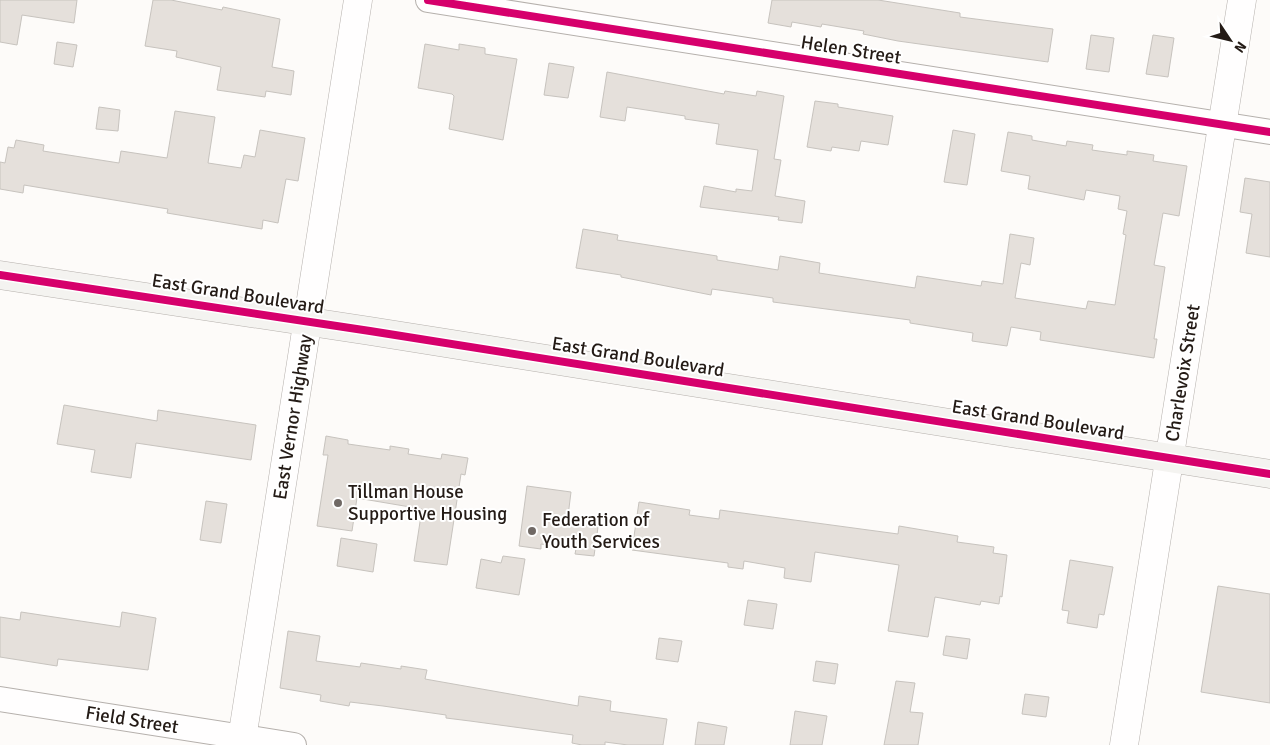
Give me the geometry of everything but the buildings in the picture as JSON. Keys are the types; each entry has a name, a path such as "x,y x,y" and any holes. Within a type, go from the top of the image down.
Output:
{"main road":[{"name":"East Grand Boulevard","path":"0,275 308,321 1270,474"}],"street":[{"name":"East Vernor Highway","path":"241,741 358,0"},
{"name":"Helen Street","path":"428,0 1270,132"},
{"name":"Charlevoix Street","path":"1124,745 1242,0"},
{"name":"Field Street","path":"0,699 241,741 294,745"}],"cycle path":[{"path":"428,0 1270,132"},
{"path":"0,275 370,331 1270,474"}],"place":[{"name":"Tillman House Supportive Housing","path":"338,503"},
{"name":"Federation of Youth Services","path":"532,531"}]}
